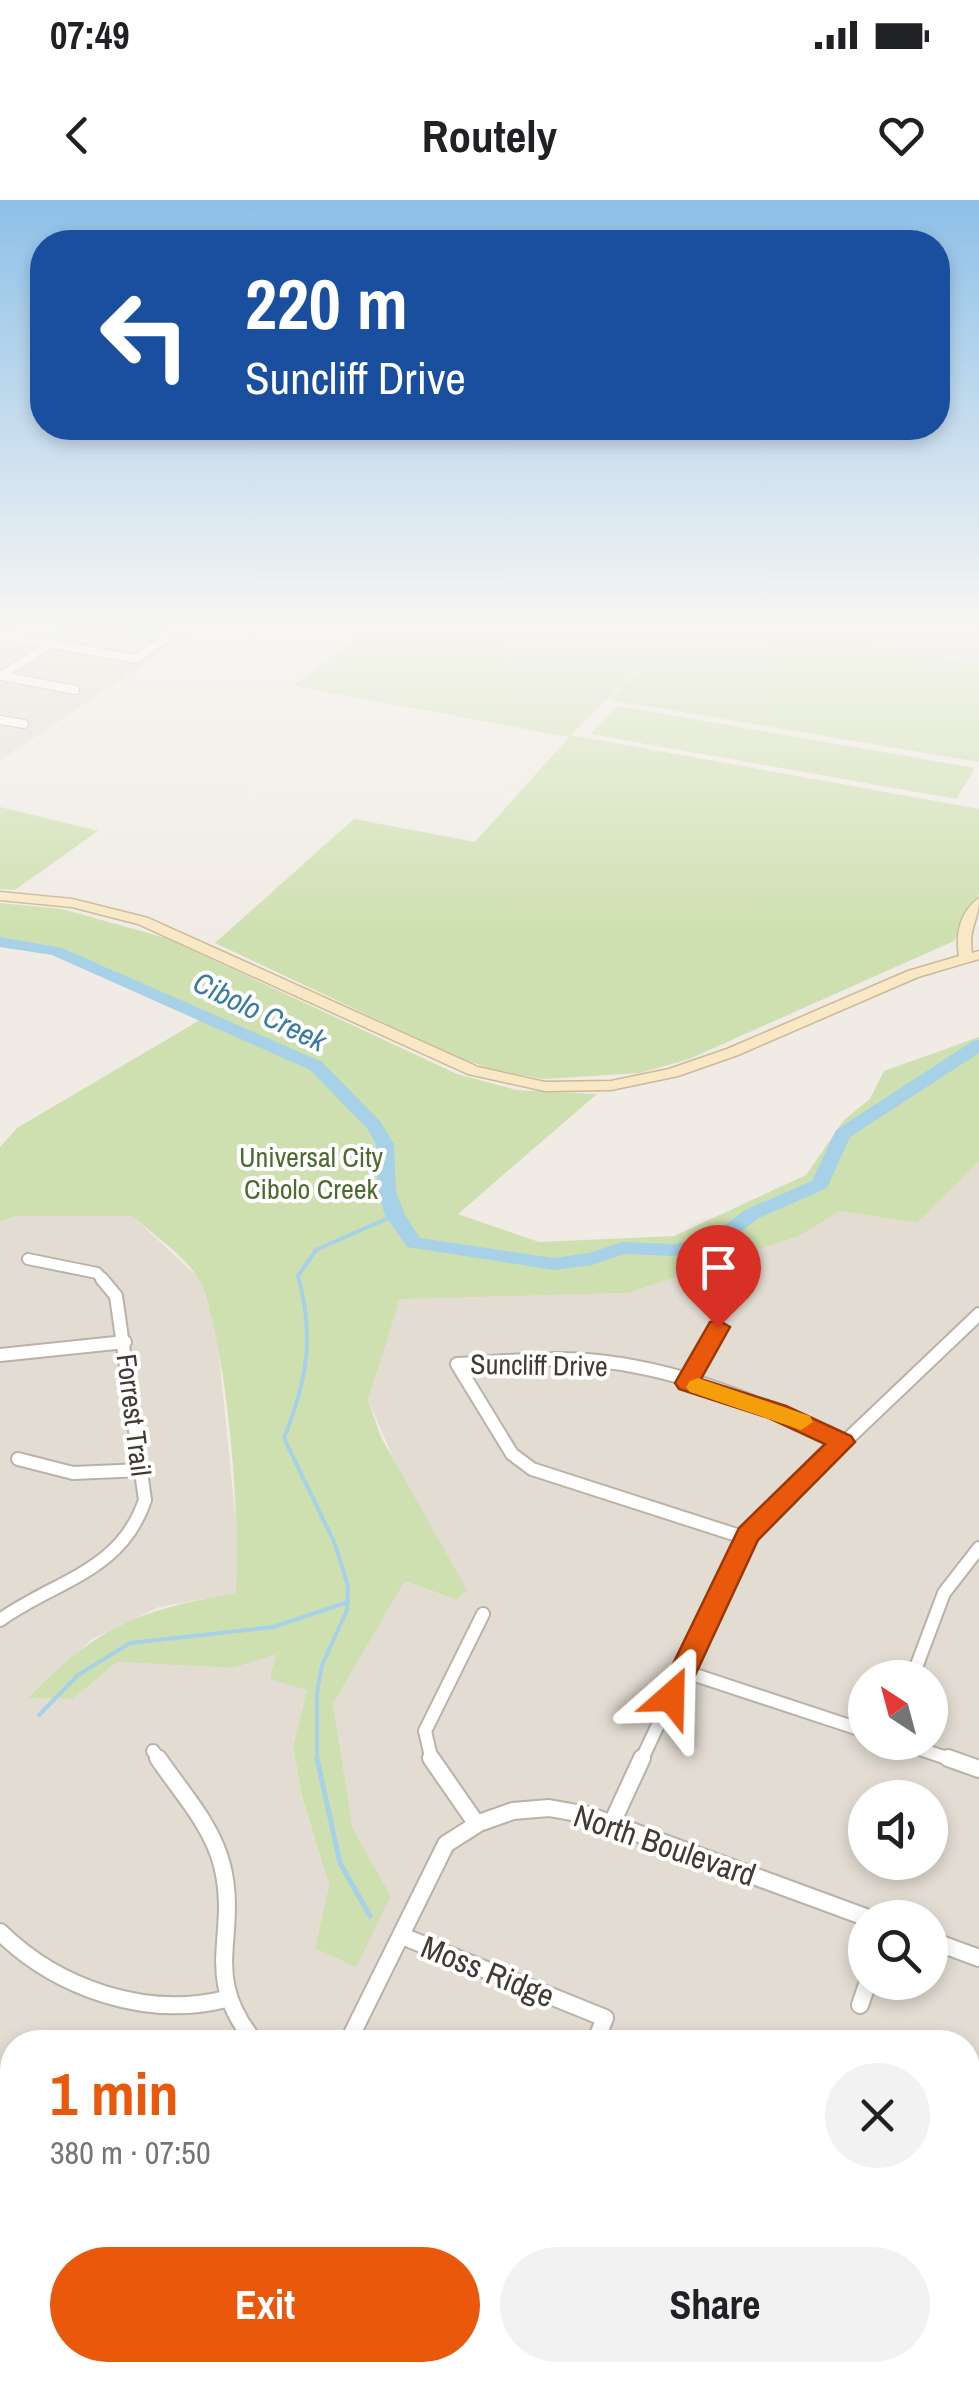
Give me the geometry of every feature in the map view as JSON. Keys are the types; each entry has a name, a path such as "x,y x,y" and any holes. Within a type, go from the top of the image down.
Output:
{"main road":[{"path":"0,896 72,903 143,921 472,1072 562,1088 625,1087 672,1077 885,983 972,957 962,932 979,902"}],"street":[{"name":"Forrest Trail","path":"4,1610 96,1568 122,1548 142,1516 143,1470 116,1296 98,1273 28,1259"},
{"path":"612,1824 746,1538 979,1314"},
{"path":"687,1383 718,1327"},
{"path":"0,1356 125,1342"},
{"name":"Suncliff Drive","path":"746,1538 532,1469 512,1454 457,1364 591,1360 687,1383 778,1412 842,1442"},
{"path":"18,1459 72,1473 143,1470"},
{"path":"919,1660 944,1593 979,1548"},
{"path":"476,1823 432,1766 426,1752 425,1732 483,1614"},
{"path":"683,1671 848,1725"},
{"path":"152,1751 210,1837 222,1866 226,1899 220,1971 226,1998 247,2030"},
{"path":"948,1758 979,1769"},
{"name":"North Boulevard","path":"354,2030 446,1844 476,1823 515,1809 564,1808 848,1911"},
{"path":"0,1932 31,1959 116,1997 179,2007 226,1998"},
{"name":"Moss Ridge","path":"402,1936 605,2018 600,2030"},
{"path":"948,1947 979,1958"},
{"path":"860,2005 862,2000"}],"shaded area":[{"path":"0,727 50,727 0,760"},
{"path":"979,1162 979,2030 0,2030 0,1221 17,1216 132,1216 198,1277 216,1325 239,1552 235,1593 159,1607 92,1639 30,1698 73,1699 117,1662 233,1668 276,1653 307,1690 293,1746 302,1798 329,1885 315,1948 391,1896 353,1829 333,1704 405,1581 455,1600 368,1400 400,1298 628,1293 799,1236 840,1211 917,1223"}],"green space":[{"path":"514,727 579,727 571,735 979,809 979,894 954,941 689,1059 640,1073 544,1079 494,1070 457,1057 215,943 354,819 475,842 569,737"},
{"path":"597,727 738,727 975,768 956,799 590,734"},
{"path":"770,727 979,727 979,762"},
{"path":"0,807 98,831 15,890 0,889"},
{"name":"Universal City Cibolo Creek","path":"0,903 62,909 166,938 457,1074 516,1090 597,1094 458,1214 539,1242 674,1236 806,1175 844,1120 870,1099 884,1071 979,1037 979,1162 917,1223 840,1211 799,1236 628,1293 400,1299 368,1400 381,1437 467,1590 456,1600 405,1581 333,1704 353,1829 391,1896 356,1967 315,1948 329,1885 302,1797 293,1746 307,1690 270,1679 276,1654 233,1668 117,1662 73,1699 28,1698 77,1653 121,1625 171,1607 235,1593 237,1526 217,1342 209,1306 193,1271 132,1216 17,1216 0,1221 0,1147 17,1128 205,1017 106,967 0,939"}],"waterway":[{"name":"Cibolo Creek","path":"0,942 56,951 316,1066 374,1125 385,1144 387,1192 395,1215 414,1243 554,1264 592,1259 622,1248 674,1250 713,1243 752,1214 820,1184 842,1134 979,1045"},
{"path":"347,1602 348,1586 335,1544 284,1438 306,1358 306,1319 298,1276 316,1250 395,1215"},
{"path":"39,1715 78,1675 130,1643 273,1627 347,1602"},
{"path":"317,1758 317,1693 322,1665 347,1602"},
{"path":"317,1758 340,1863 370,1916"}],"slow traffic":[{"path":"698,1387 801,1422"}],"route":[{"path":"671,1697 748,1534 842,1442 778,1412 687,1383 718,1327"}]}
